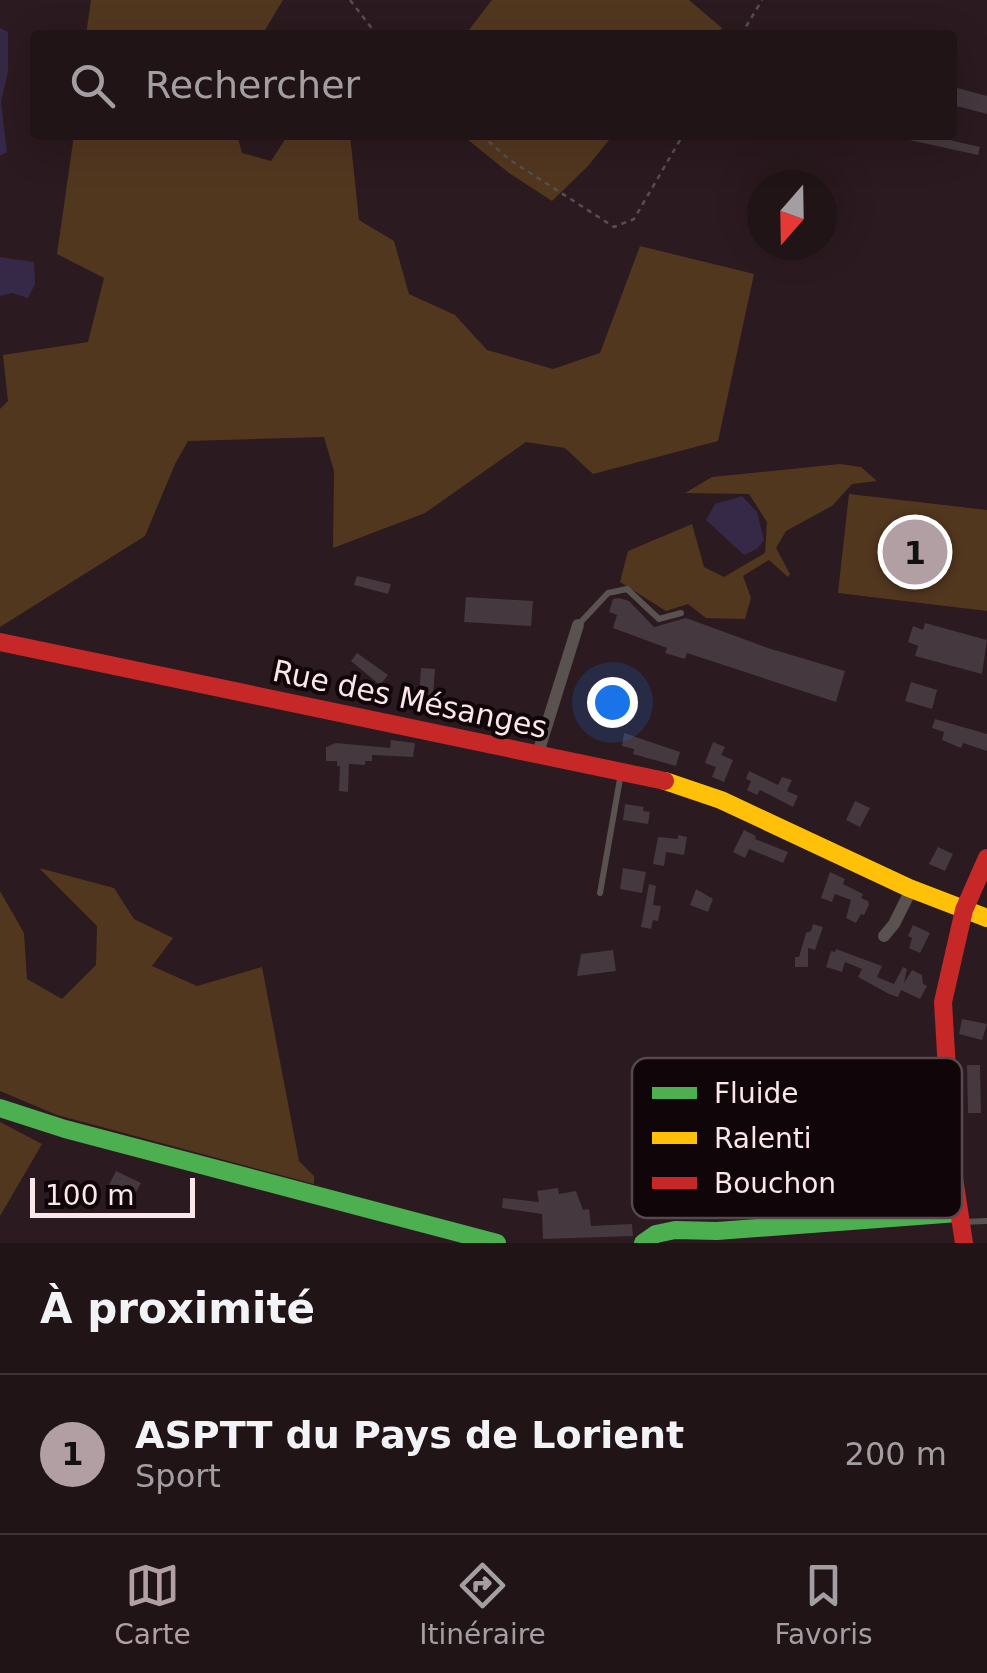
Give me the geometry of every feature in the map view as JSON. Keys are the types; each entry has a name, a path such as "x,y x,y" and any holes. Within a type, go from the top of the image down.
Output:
{"street":[{"path":"538,753 578,626"},
{"name":"Rue des Mésanges","path":"0,642 682,785 741,807 911,890 987,918"},
{"path":"947,1058 943,1002 964,910 987,858"},
{"path":"884,936 911,890"},
{"path":"0,1108 497,1243"},
{"path":"643,1243 656,1234 675,1230 959,1218 964,1243"}],"lane":[{"path":"578,626 608,593 627,589 659,619 681,613"},
{"path":"600,893 622,772"},
{"path":"959,1218 987,1221"}],"path":[{"path":"350,0 373,30"},
{"path":"744,30 762,0"},
{"path":"487,140 510,160 614,227 634,219 680,140"}],"shaded area":[{"path":"91,0 283,0 265,30 87,30"},
{"path":"492,0 689,0 722,28 721,30 469,30"},
{"path":"0,28 8,32 8,72 1,102 7,152 0,156"},
{"path":"73,140 238,140 242,153 271,161 285,140 351,140 359,220 394,241 409,294 455,315 487,350 553,369 600,353 640,246 754,274 718,441 593,474 565,448 526,442 425,513 333,548 334,471 324,437 188,441 145,536 0,627 0,409 8,401 3,355 88,342 104,278 57,254"},
{"path":"468,140 609,140 552,201"},
{"path":"0,257 34,262 35,284 28,298 12,293 0,296"},
{"path":"840,464 861,467 877,481 852,484 832,506 786,531 776,548 790,574 788,577 769,560 743,576 751,598 745,619 706,618 688,604 666,611 620,582 628,551 692,524 704,567 724,577 765,553 767,522 749,494 685,493 712,477"},
{"path":"849,494 987,510 987,611 838,593"},
{"path":"742,496 757,512 764,540 744,555 706,520 715,504"},
{"path":"39,868 114,888 134,919 173,938 152,966 197,986 262,967 299,1161 314,1176 314,1184 57,1115 0,1091 0,891 24,933 27,979 62,999 96,965 97,926"},
{"path":"0,1122 42,1144 0,1216"}],"building":[{"path":"957,88 987,96 987,114 957,106"},
{"path":"910,140 950,140 980,147 978,155"},
{"path":"357,576 391,584 388,594 354,585"},
{"path":"466,597 533,601 531,626 464,622"},
{"path":"613,599 629,601 654,627 686,618 845,671 836,702 687,653 685,659 665,653 667,648 613,628 617,615 609,612"},
{"path":"925,623 987,640 982,674 915,656 918,646 908,642 913,626 923,630"},
{"path":"357,653 388,675 380,685 351,661"},
{"path":"421,668 435,669 433,696 419,695"},
{"path":"911,682 937,690 932,709 905,701"},
{"path":"935,719 987,734 987,751 963,743 961,748 942,740 944,732 932,728"},
{"path":"624,733 680,752 676,766 633,754 634,749 622,746"},
{"path":"391,740 415,743 413,757 372,755 372,761 365,761 365,765 349,764 348,792 339,791 340,766 337,761 326,761 326,747 336,743 390,748"},
{"path":"713,742 725,747 721,755 733,760 724,782 712,777 716,767 705,763"},
{"path":"749,771 778,785 782,777 792,780 787,791 798,796 793,807 760,790 757,795 747,790 751,781 746,779"},
{"path":"855,801 870,808 860,827 846,820"},
{"path":"625,804 650,812 648,824 623,820"},
{"path":"744,830 755,839 788,852 783,863 749,849 745,858 733,852"},
{"path":"678,835 687,837 684,855 666,852 664,866 653,864 658,837 678,839"},
{"path":"938,847 953,854 945,871 929,864"},
{"path":"623,868 646,872 642,893 620,889"},
{"path":"830,872 845,879 843,884 868,901 864,915 856,923 846,918 851,900 835,894 832,902 821,898"},
{"path":"649,884 656,886 653,905 661,906 658,921 653,920 651,929 641,927"},
{"path":"696,889 713,899 708,912 690,905"},
{"path":"813,924 823,927 815,950 808,948 808,967 795,967 795,957 799,957"},
{"path":"913,925 930,933 920,953 909,948 912,938 908,936"},
{"path":"836,949 882,966 877,977 894,984 903,967 907,969 904,983 912,970 922,975 927,986 920,999 901,990 898,997 889,994 858,977 862,969 845,962 842,972 826,967 831,951"},
{"path":"613,950 616,971 577,976 581,954"},
{"path":"962,1019 987,1024 982,1040 959,1034"},
{"path":"967,1065 980,1065 981,1113 968,1113"},
{"path":"116,1171 141,1183 135,1194 130,1191 128,1195 109,1185"},
{"path":"558,1188 559,1194 576,1191 583,1210 589,1209 591,1226 632,1224 633,1236 543,1239 542,1214 502,1208 503,1198 539,1202 537,1191"}],"traffic: fast":[{"path":"0,1108 65,1129 497,1243"},
{"path":"643,1243 656,1234 675,1230 717,1231 891,1218"}],"traffic: slow":[{"path":"665,781 721,800 909,888 987,918"}],"traffic: jam":[{"path":"0,642 665,781"},
{"path":"946,1058 943,1002 964,910 987,858"},
{"path":"960,1218 964,1243"}],"place":[{"name":"ASPTT du Pays de Lorient","path":"915,552"}]}
